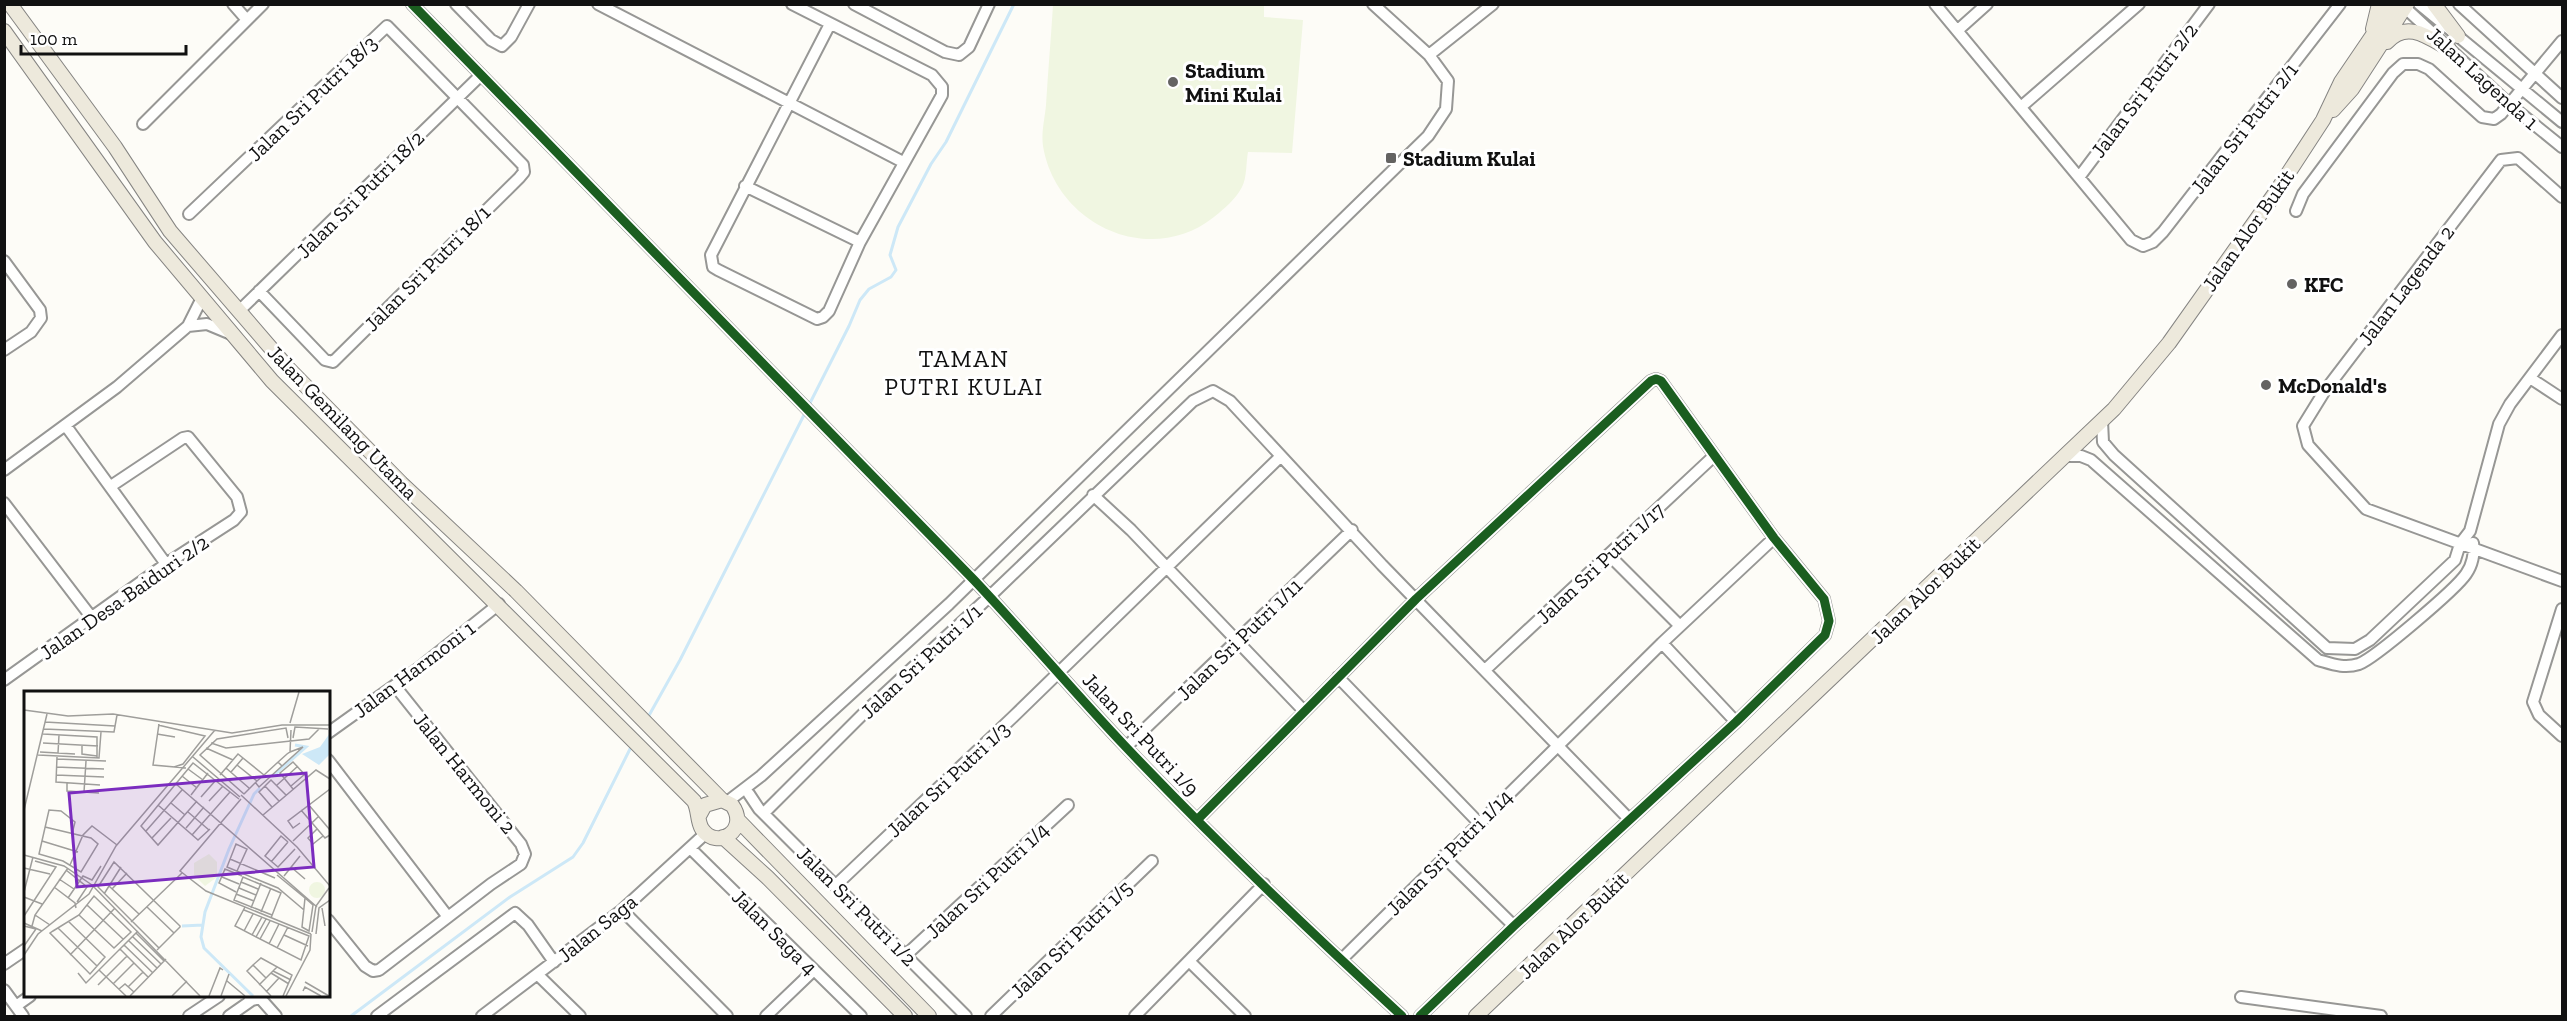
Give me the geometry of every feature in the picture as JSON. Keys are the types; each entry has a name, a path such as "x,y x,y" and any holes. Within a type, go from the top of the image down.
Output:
{"main road":[{"name":"Jalan Gemilang Utama","path":"10,4 115,147 171,231 288,368 401,483 516,591 725,801"},
{"path":"2364,59 2379,4"},
{"path":"2434,4 2458,36"},
{"name":"Jalan Alor Bukit","path":"1476,1017 2102,421 2169,343 2277,192 2323,120 2341,82 2364,59 2402,5"},
{"name":"Jalan Gemilang Utama","path":"4,31 155,242 272,381 499,604 694,801 699,816"},
{"path":"2364,59 2401,31 2421,33 2449,49"},
{"path":"905,1017 775,885 723,837 706,834 699,816 705,805 725,801 929,1017"},
{"path":"723,837 733,831 737,816"}],"street":[{"path":"233,4 247,20"},
{"path":"143,124 262,4"},
{"name":"Jalan Sri Putri 1/9","path":"412,4 974,580 1126,747 1197,820 1402,1017"},
{"path":"456,4 491,40 502,46 512,37 529,4"},
{"path":"598,4 903,162"},
{"path":"792,4 937,79 942,87 942,95 903,162 861,242 829,311 823,317 810,317 713,267 711,255 830,24"},
{"path":"854,4 953,55 964,53 969,47 989,4"},
{"path":"725,801 761,776 974,580 1428,136 1441,119 1449,89 1448,81 1429,55 1373,4"},
{"path":"1429,55 1493,4"},
{"path":"1935,4 2080,176"},
{"path":"1958,30 1987,4"},
{"path":"2022,106 2139,4"},
{"name":"Jalan Sri Putri 2/2","path":"2080,176 2209,4"},
{"name":"Jalan Sri Putri 2/1","path":"2080,176 2131,240 2144,246 2153,242 2340,4"},
{"name":"Jalan Lagenda 1","path":"2419,4 2562,122"},
{"name":"Jalan Lagenda 1","path":"2402,5 2509,105 2562,147"},
{"path":"2460,6 2562,98"},
{"name":"Jalan Sri Putri 18/3","path":"189,214 387,26 458,97"},
{"path":"2296,212 2303,194 2393,72 2403,64 2418,64 2428,69 2487,119 2501,114 2562,42"},
{"name":"Jalan Sri Putri 18/2","path":"239,311 480,76"},
{"name":"Jalan Sri Putri 18/1","path":"259,291 325,360 333,362 524,172 523,165 458,97"},
{"name":"Jalan Lagenda 2","path":"2460,544 2366,509 2308,445 2303,426 2324,392 2501,160 2510,157 2518,158 2562,197"},
{"path":"745,186 861,242"},
{"path":"4,261 40,310 41,318 31,332 4,350"},
{"path":"4,470 117,387 188,326 202,298"},
{"path":"188,326 207,324 233,336"},
{"path":"2102,421 2105,447 2327,648 2355,650 2370,640 2455,560 2460,544 2470,531 2499,424 2510,404 2562,335"},
{"path":"2530,378 2562,399"},
{"path":"1197,820 1303,710 1416,599 1656,379 1661,381 1774,538 1824,599 1829,621 1825,635 1736,722 1514,926 1420,1017"},
{"name":"Jalan Sri Putri 1/1","path":"764,813 866,711 989,597 1193,401 1213,391 1230,401 1280,457"},
{"path":"66,426 166,564"},
{"name":"Jalan Desa Baiduri 2/2","path":"6,675 92,618 166,564 234,520 241,512 237,497 188,437 183,438 111,486"},
{"name":"Jalan Sri Putri 1/17","path":"1485,670 1714,456"},
{"path":"2065,456 2081,456 2091,460 2318,660 2344,667 2360,664 2379,651 2466,576 2474,550 2470,531"},
{"path":"1280,457 1353,530 1416,599 1629,819"},
{"name":"Jalan Sri Putri 1/3","path":"835,886 1060,672 1280,457"},
{"path":"1093,495 1303,710"},
{"path":"4,503 92,618"},
{"name":"Jalan Sri Putri 1/11","path":"1126,747 1353,530"},
{"name":"Jalan Sri Putri 1/14","path":"1342,959 1443,856 1662,643 1774,538"},
{"path":"2460,544 2562,581"},
{"path":"1609,555 1680,626"},
{"name":"Jalan Harmoni 1","path":"330,732 395,686 499,604"},
{"path":"2562,609 2533,702 2539,715 2562,736"},
{"path":"1662,643 1736,722"},
{"path":"1338,677 1478,822"},
{"name":"Jalan Harmoni 2","path":"395,686 521,844 525,854 521,864 448,917"},
{"path":"330,763 448,917 379,970 372,971 330,923"},
{"path":"737,816 761,776"},
{"name":"Jalan Sri Putri 1/2","path":"749,795 835,886 966,1017"},
{"name":"Jalan Sri Putri 1/4","path":"906,956 1068,805"},
{"name":"Jalan Saga","path":"483,1017 622,910 706,834"},
{"name":"Jalan Saga 4","path":"690,848 861,1017"},
{"path":"1443,856 1514,926"},
{"name":"Jalan Sri Putri 1/5","path":"991,1017 1152,861"},
{"path":"1135,1017 1264,885"},
{"path":"622,910 727,1017"},
{"path":"377,1017 516,913 528,925 554,962"},
{"path":"4,964 24,950"},
{"path":"1189,961 1245,1017"},
{"path":"766,1017 813,971"},
{"path":"538,975 580,1017"},
{"path":"4,990 23,1017"},
{"path":"16,1006 29,997"},
{"path":"189,1017 218,997"},
{"path":"2241,997 2381,1017"},
{"path":"229,1017 250,998 260,998 276,1017"}],"green space":[{"name":"Stadium Mini Kulai","path":"1053,5 1264,5 1264,17 1303,20 1292,153 1248,152 1245,179 1236,196 1214,217 1189,232 1162,239 1135,238 1109,230 1086,217 1066,198 1051,174 1043,146"}],"waterway":[{"path":"808,407 860,300 869,289 891,277 896,270 890,255 898,227 931,164 946,142 1014,4"},
{"path":"647,719 680,660 805,413"},
{"path":"351,1016 510,897 573,857 583,843 632,745"}],"cycle path":[{"path":"412,4 974,580 1105,725 1192,815 1402,1016"},
{"path":"1197,820 1416,599 1651,381 1656,379 1661,381 1774,538 1824,599 1829,621 1825,635 1736,722 1514,926 1420,1016"}],"place":[{"name":"Stadium Mini Kulai","path":"1173,82"},
{"name":"Stadium Kulai","path":"1391,158"},
{"name":"KFC","path":"2292,284"},
{"name":"McDonald's","path":"2266,385"}],"district":[{"name":"TAMAN PUTRI KULAI","path":"964,372"}]}
